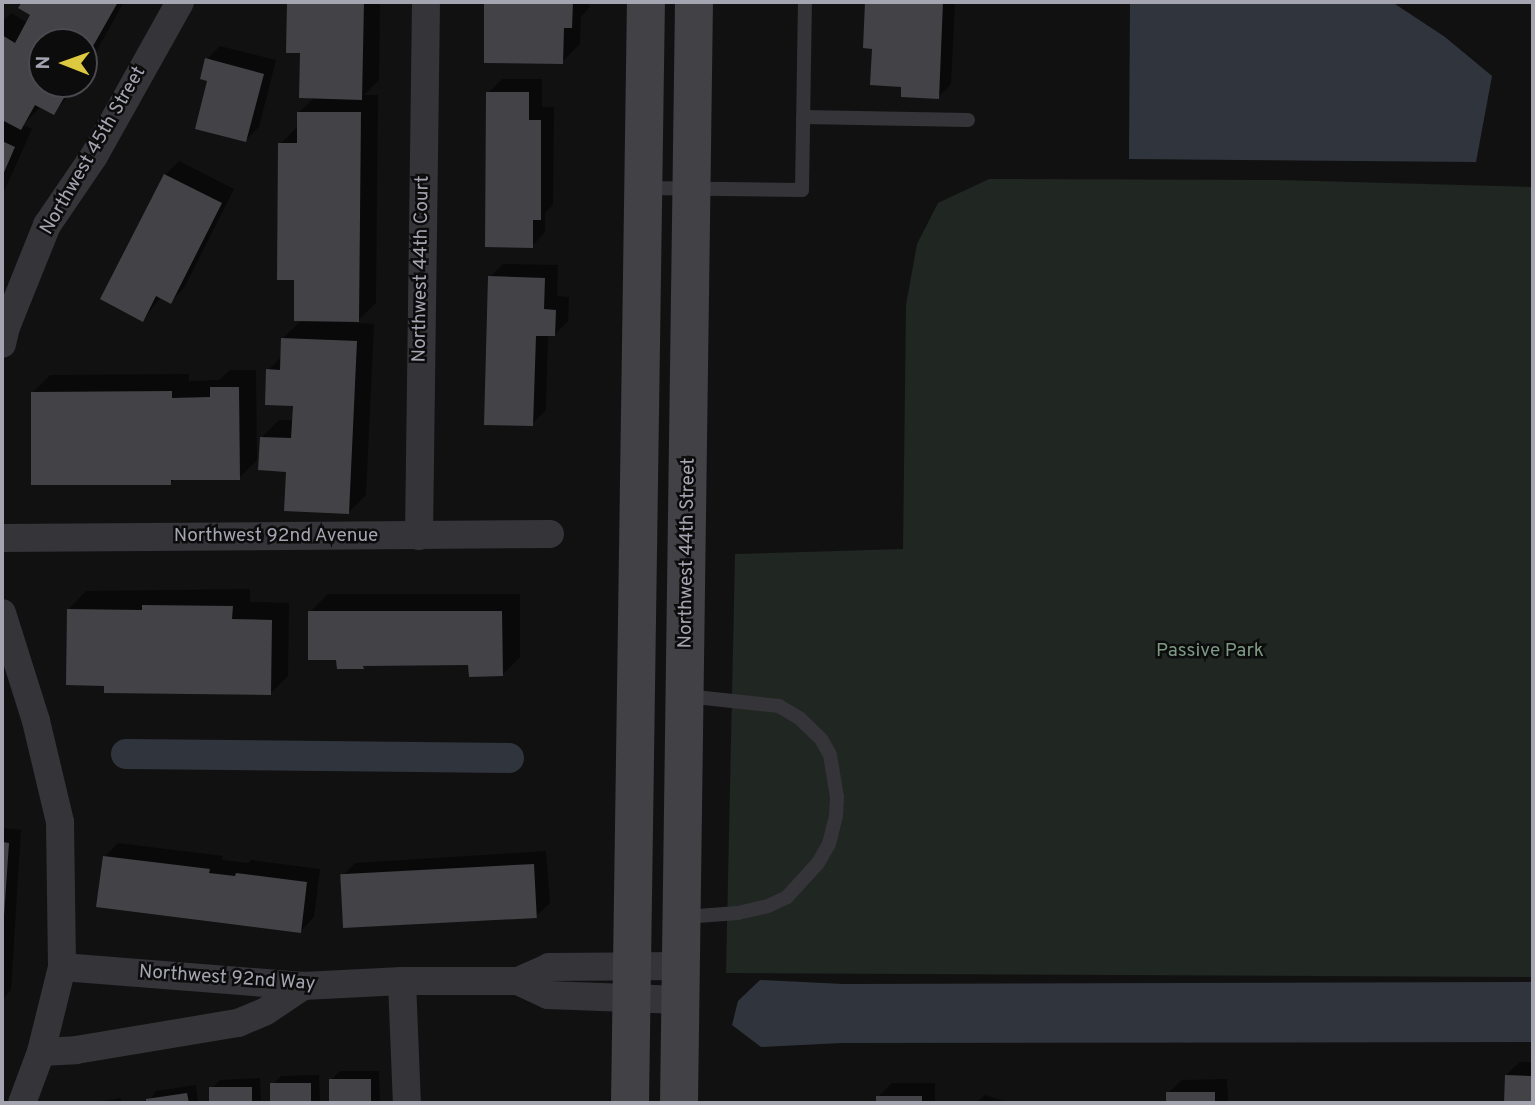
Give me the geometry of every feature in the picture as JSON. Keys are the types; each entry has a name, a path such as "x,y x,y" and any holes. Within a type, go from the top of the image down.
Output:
{"street":[{"name":"Northwest 45th Street","path":"2,344 6,327 47,225 93,156 180,2"},
{"name":"Northwest 44th Court","path":"419,536 426,2"},
{"path":"630,1103 646,2"},
{"name":"Northwest 44th Street","path":"679,1103 694,2"},
{"name":"Northwest 92nd Avenue","path":"2,538 550,534"},
{"path":"2,613 36,721 60,822 62,967 41,1052 22,1103"},
{"name":"Northwest 92nd Way","path":"62,967 303,986 402,981 517,981 550,967 632,983 680,983"},
{"path":"402,981 407,1103"},
{"path":"41,1052 76,1050 238,1023 266,1010 303,986"}],"lane":[{"path":"643,188 802,190 805,2"},
{"path":"803,117 968,120"},
{"path":"682,917 738,914 768,906 787,897 818,863 829,844 836,816 837,797 830,755 821,739 799,718 769,705 686,696"}],"green space":[{"name":"Passive Park","path":"989,179 1279,180 1533,187 1533,977 726,973 735,554 903,549 906,305 917,244 938,203"}],"shaded area":[{"path":"1130,2 1392,2 1445,37 1492,76 1476,162 1129,159"},
{"path":"760,980 843,984 1533,982 1533,1042 841,1043 761,1047 732,1025 738,1001"}],"building":[{"path":"22,2 118,2 98,37 98,28 28,28 28,98 64,98 54,115 35,105 21,130 2,120 2,35 15,43 30,15 18,8"},
{"path":"287,2 364,2 362,100 299,98 300,53 286,53"},
{"path":"484,2 573,2 572,28 564,28 563,64 484,63"},
{"path":"865,2 943,2 939,99 901,97 901,87 870,85 872,49 863,48"},
{"path":"205,58 264,74 246,142 195,129 207,81 200,79"},
{"path":"486,92 529,92 529,120 541,120 541,220 533,220 533,248 485,247"},
{"path":"297,112 361,112 359,322 294,321 294,280 277,280 278,143 297,143"},
{"path":"2,141 15,147 2,177"},
{"path":"164,174 222,203 171,304 156,296 143,322 100,299"},
{"path":"488,276 545,278 544,309 556,310 555,336 536,336 533,426 484,425"},
{"path":"281,338 357,341 349,514 284,511 286,472 258,470 260,437 291,438 293,406 265,405 266,369 280,370"},
{"path":"210,387 239,387 240,480 171,480 171,485 31,485 31,392 172,391 172,398 210,397"},
{"path":"142,605 233,606 232,619 272,620 271,695 104,693 104,686 66,685 67,609 142,610"},
{"path":"308,611 502,611 503,676 469,677 468,665 363,666 364,669 337,669 336,660 308,660"},
{"path":"2,842 9,843 4,916 2,916"},
{"path":"103,856 210,869 209,873 235,876 236,873 307,882 301,933 96,907"},
{"path":"534,864 537,918 343,928 340,874"},
{"path":"1505,1075 1533,1076 1532,1103 1504,1103"},
{"path":"329,1079 371,1079 371,1103 329,1103"},
{"path":"270,1083 311,1083 311,1103 270,1103"},
{"path":"209,1087 252,1087 252,1103 209,1103"},
{"path":"1166,1092 1215,1092 1215,1103 1166,1103"},
{"path":"187,1093 189,1103 146,1103 146,1099"},
{"path":"876,1096 922,1096 922,1103 876,1103"}],"waterway":[{"path":"126,754 509,758"}]}
